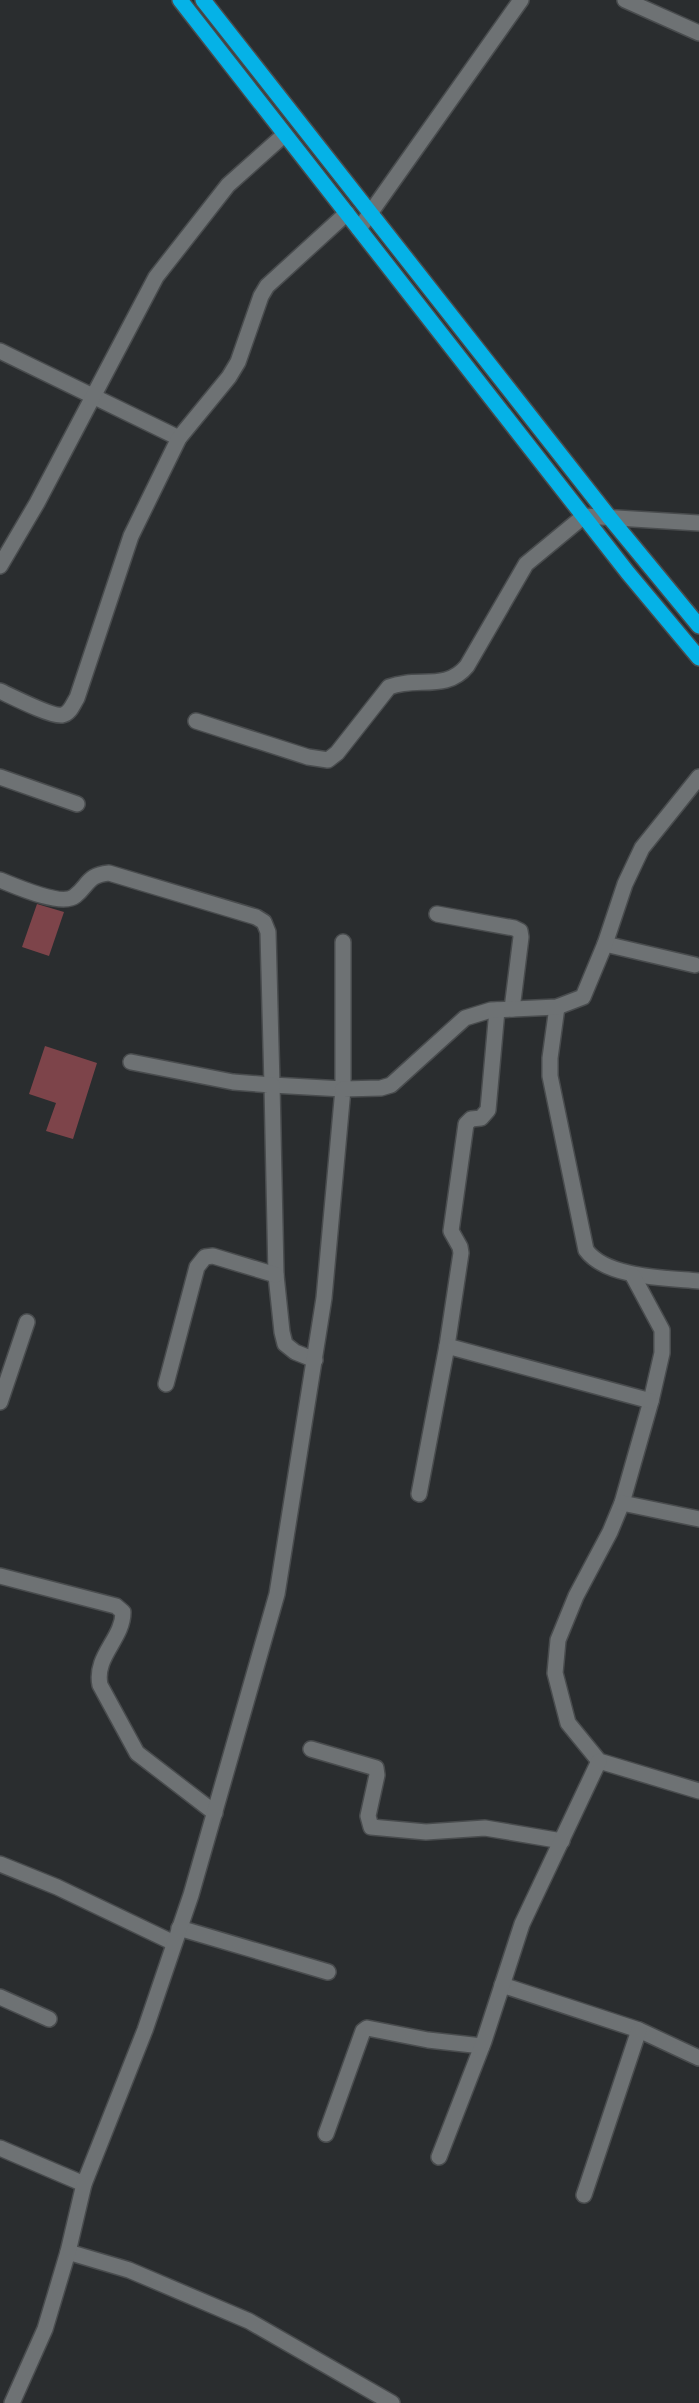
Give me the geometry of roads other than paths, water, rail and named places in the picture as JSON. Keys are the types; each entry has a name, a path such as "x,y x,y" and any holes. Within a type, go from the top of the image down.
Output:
{"highway":[{"path":"180,0 584,516 699,658"},
{"path":"203,0 610,518 699,626"},
{"path":"457,354 473,344"}],"street":[{"path":"359,229 521,0"},
{"path":"625,0 699,33"},
{"path":"0,566 37,503 156,277 228,185 284,134"},
{"path":"0,691 52,713 62,715 69,712 77,698 131,536 179,438 229,377 238,362 261,296 267,286 347,213"},
{"path":"0,351 92,398 179,438"},
{"path":"196,721 308,757 328,760 337,753 390,687 446,681 459,676 467,666 526,564 584,516 699,523"},
{"path":"0,777 78,804"},
{"path":"130,1062 233,1082 344,1089 381,1088 391,1085 465,1018 504,1010 557,1007 583,997 605,944 625,884 642,848 699,777"},
{"path":"0,880 62,900 74,897 88,880 98,874 109,873 256,917 264,922 268,932 276,1275 282,1332 285,1344 295,1352 314,1360"},
{"path":"419,1494 447,1346 461,1253 460,1247 452,1235 454,1199 466,1124 471,1119 481,1118 488,1110 504,1010 521,936 520,931 514,928 437,914"},
{"path":"12,2403 44,2329 68,2252 84,2184 145,2030 179,1928 215,1813 277,1594 324,1298 344,1089 343,942"},
{"path":"605,944 695,965"},
{"path":"557,1007 550,1058 550,1076 586,1250 591,1257 634,1276 699,1281"},
{"path":"166,1384 197,1267 205,1257 213,1256 276,1275"},
{"path":"634,1276 662,1330 662,1353 651,1401 622,1503 565,1622 558,1640 555,1665 564,1715 568,1723 600,1761 699,1791"},
{"path":"0,1402 27,1322"},
{"path":"447,1346 651,1401"},
{"path":"622,1503 699,1519"},
{"path":"0,1576 116,1606 123,1612 123,1620 101,1661 98,1675 100,1685 137,1753 215,1813"},
{"path":"311,1749 376,1768 377,1775 368,1816 371,1828 426,1832 485,1828 562,1841"},
{"path":"439,2157 482,2046 522,1924 600,1761"},
{"path":"0,1864 57,1887 174,1943"},
{"path":"179,1928 328,1972"},
{"path":"502,1986 639,2030 699,2058"},
{"path":"0,1997 49,2018"},
{"path":"326,2134 362,2031 367,2028 434,2041 482,2046"},
{"path":"584,2195 639,2030"},
{"path":"0,2148 84,2184"},
{"path":"68,2252 129,2270 250,2321 392,2403"}]}
